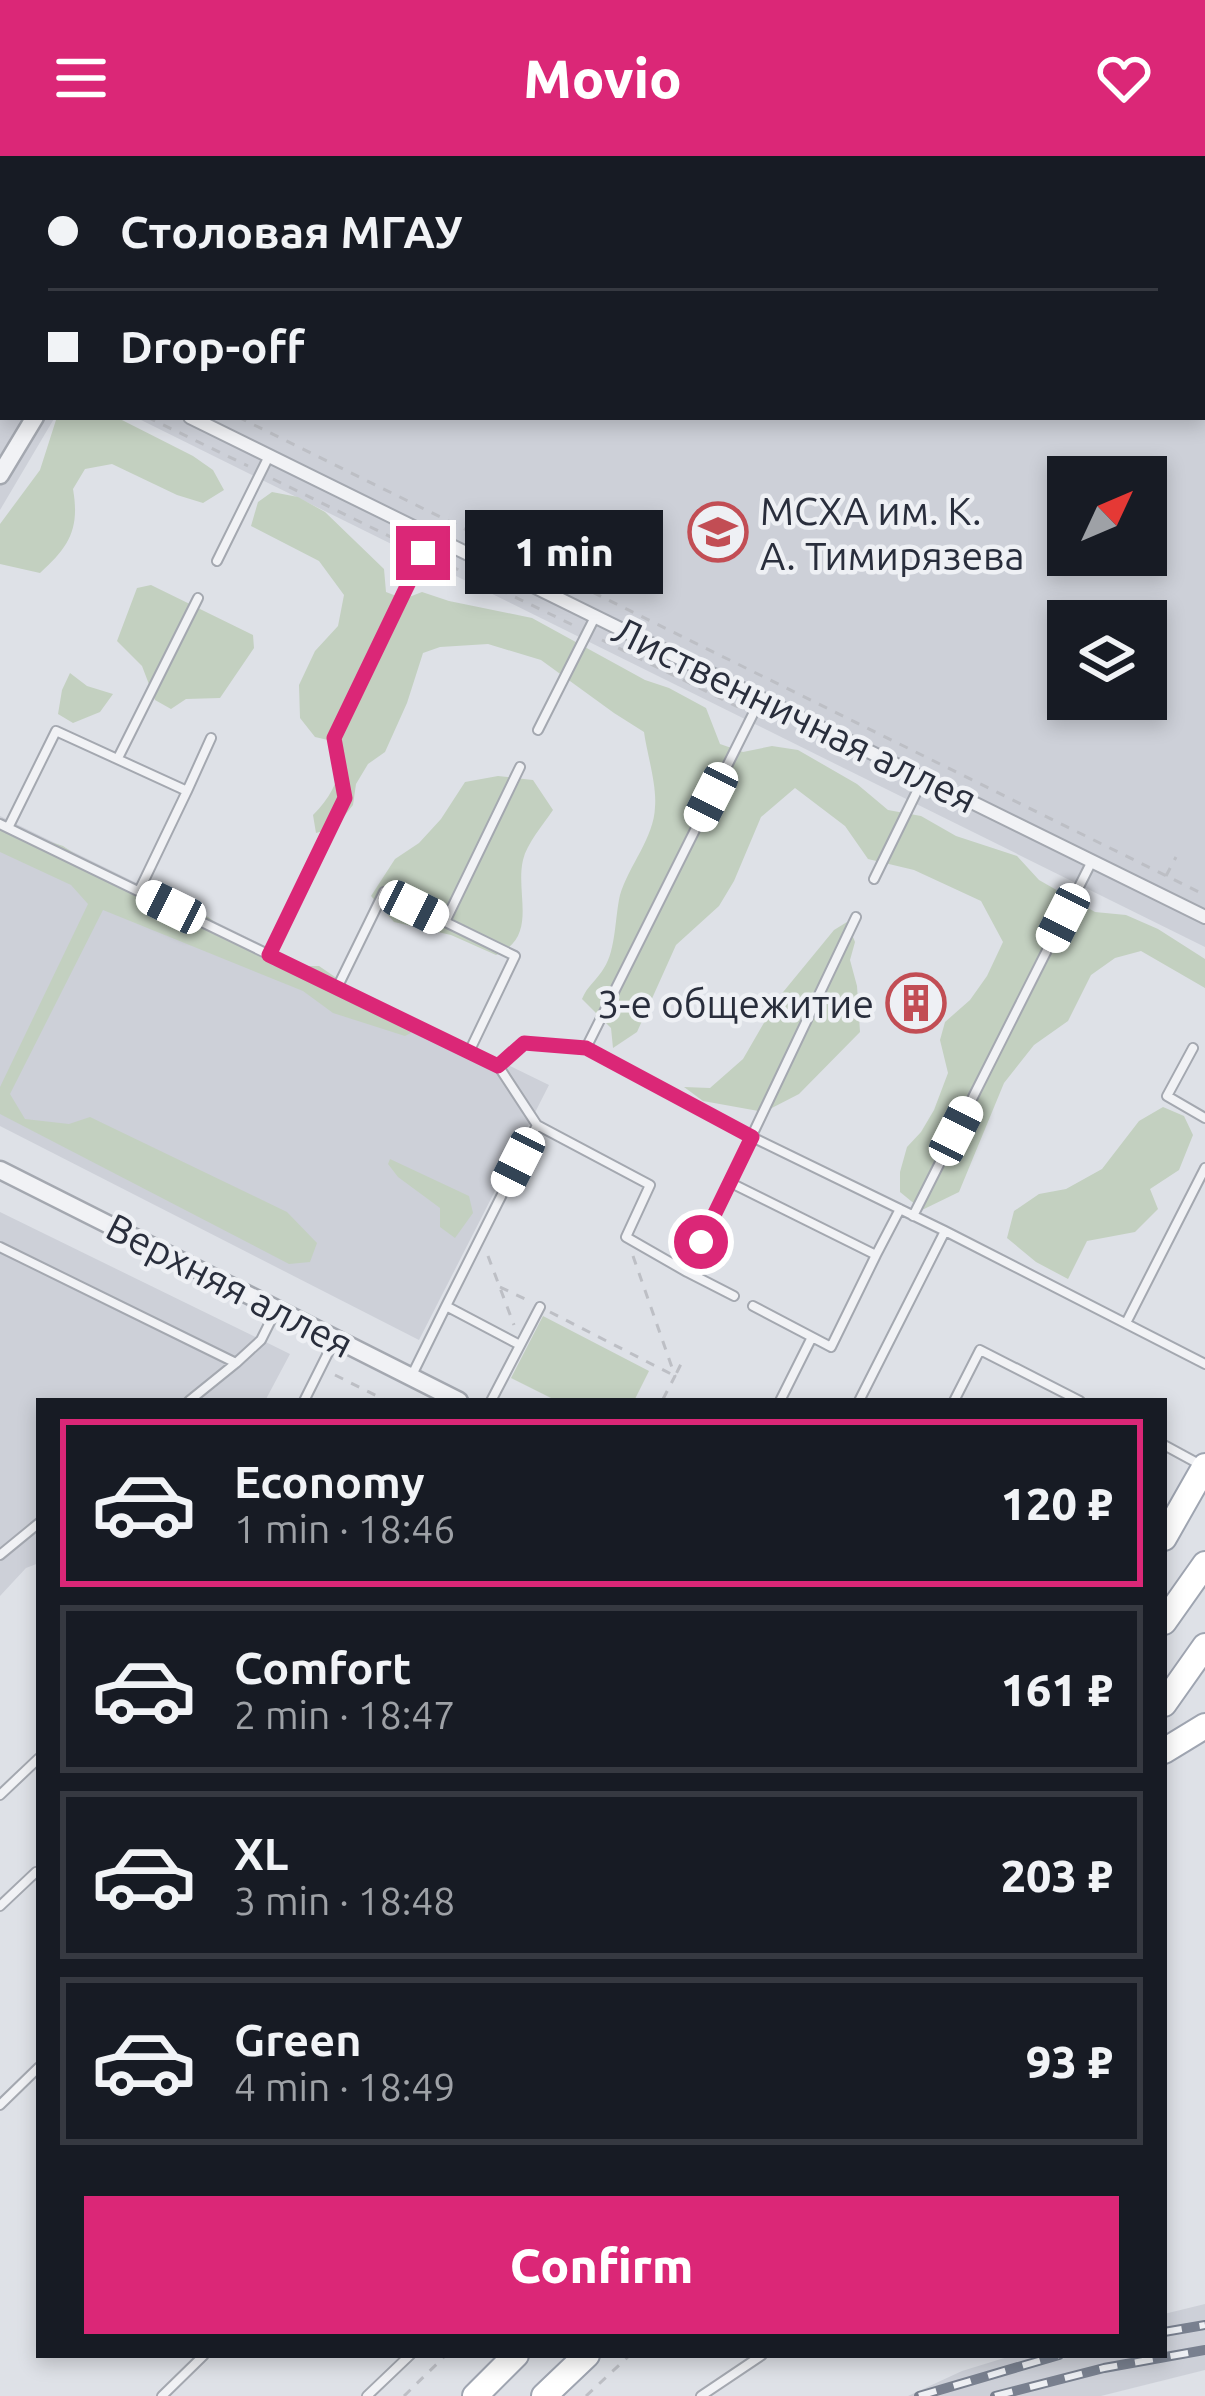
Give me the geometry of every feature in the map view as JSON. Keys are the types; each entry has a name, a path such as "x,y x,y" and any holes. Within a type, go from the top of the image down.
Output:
{"main road":[{"path":"1167,1533 1205,1467"},
{"path":"1167,1618 1205,1564"},
{"path":"1167,1700 1205,1646"},
{"path":"1167,1749 1205,1726"},
{"path":"544,2396 584,2358"},
{"path":"475,2396 499,2366"}],"street":[{"path":"0,475 33,420"},
{"name":"Лиственничная аллея","path":"196,420 1205,917"},
{"name":"Верхняя аллея","path":"0,1170 453,1398"}],"lane":[{"path":"217,561 268,456"},
{"path":"269,955 345,798 334,738 431,535"},
{"path":"118,758 198,598"},
{"path":"538,730 596,616"},
{"path":"586,1048 760,698"},
{"path":"187,791 56,731 4,826 498,1066 538,1125 650,1185 626,1237 734,1297"},
{"path":"139,891 211,738"},
{"path":"445,922 520,767"},
{"path":"874,879 923,778"},
{"path":"913,1216 1091,861"},
{"path":"337,988 384,892 515,956 469,1052"},
{"path":"687,1272 856,916"},
{"path":"498,1066 524,1043 586,1048 752,1137 1205,1364"},
{"path":"1193,1048 1167,1096 1205,1118"},
{"path":"411,1376 538,1125"},
{"path":"1126,1323 1205,1168"},
{"path":"730,1183 876,1255"},
{"path":"753,1306 831,1347 900,1209"},
{"path":"861,1398 945,1231"},
{"path":"0,1247 236,1363"},
{"path":"446,1306 520,1345"},
{"path":"493,1398 540,1307"},
{"path":"193,1398 261,1340 277,1309"},
{"path":"782,1398 812,1337"},
{"path":"306,1398 335,1338"},
{"path":"955,1398 980,1350 1074,1398"},
{"path":"1167,1447 1205,1467"},
{"path":"0,1555 36,1525"},
{"path":"0,1795 36,1761"},
{"path":"0,1906 36,1874"},
{"path":"0,2105 36,2070"},
{"path":"162,2396 201,2358"},
{"path":"368,2396 407,2358"},
{"path":"701,2396 758,2358"}],"path":[{"path":"153,420 753,714"},
{"path":"244,420 1205,896"},
{"path":"1166,876 1176,857"},
{"path":"481,1237 520,1345"},
{"path":"626,1237 675,1376"},
{"path":"500,1287 675,1376"},
{"path":"664,1398 683,1360"},
{"path":"321,1367 381,1398"},
{"path":"404,2396 443,2358"},
{"path":"586,2396 627,2358"}],"shaded area":[{"name":"МСХА им. К. А. Тимирязева","path":"0,420 53,420 0,510"},
{"name":"МСХА им. К. А. Тимирязева","path":"141,420 1205,420 1205,947"},
{"path":"0,816 549,1085 419,1340 0,1126"},
{"path":"0,1212 290,1354 267,1398 36,1398 36,1564 26,1568 0,1596"},
{"path":"1205,2304 1205,2370 1101,2396 908,2396 1004,2358 1167,2358 1167,2313"}],"green space":[{"path":"56,420 122,420 193,456 213,470 224,490 203,503 112,464 85,469 73,489 75,515 70,536 40,573 0,564 0,524 40,470"},
{"path":"272,492 298,497 325,512 384,569 386,592 404,599 422,592 532,618 706,708 720,744 743,752 772,746 798,750 857,784 888,810 921,816 956,836 1017,856 1039,880 1095,912 1126,915 1158,929 1205,959 1205,988 1141,951 1115,958 1091,975 1068,1021 1034,1045 1004,1083 959,1192 922,1210 900,1192 907,1147 934,1110 948,1073 940,1040 945,1022 970,1000 1003,942 981,901 914,870 868,859 845,826 795,788 761,817 719,906 676,945 637,1032 613,1048 611,1028 582,999 608,961 620,895 654,818 655,789 644,732 541,660 488,644 440,647 423,653 385,752 368,764 356,784 353,805 335,828 316,833 313,815 336,782 341,743 315,737 300,718 299,685 315,651 338,626 344,595 319,561 251,526 258,502"},
{"path":"151,585 253,635 254,648 220,698 186,699 171,709 155,700 142,666 117,641 137,588"},
{"path":"70,673 87,686 113,694 100,712 73,723 58,714"},
{"path":"498,776 533,780 553,810 523,860 523,913 517,937 496,955 451,935 394,922 371,896 395,859 419,843 441,819 465,782"},
{"path":"0,826 63,846 135,895 208,917 273,966 319,966 410,1028 405,1036 333,1013 303,991 103,910 10,1094 25,1119 69,1124 90,1117 287,1212 317,1243 310,1262 289,1264 0,1114 0,1087 88,904 71,885 0,852"},
{"path":"847,922 855,942 850,960 860,1032 799,1094 764,1112 703,1101 684,1087 710,1088 743,1059 779,997 834,930"},
{"path":"1163,1107 1184,1116 1193,1135 1179,1170 1150,1189 1158,1209 1135,1232 1087,1241 1068,1279 1036,1262 1007,1238 1014,1211 1039,1194 1066,1189 1102,1169 1139,1121"},
{"path":"390,1159 469,1196 473,1213 455,1238 440,1227 440,1208 398,1177 388,1164"},
{"path":"543,1316 649,1371 636,1398 551,1398 511,1378"}],"railway":[{"path":"1167,2331 1205,2325"},
{"path":"1167,2357 1205,2350"},
{"path":"919,2396 1049,2358"},
{"path":"995,2396 1160,2358"}],"place":[{"name":"МСХА им. К. А. Тимирязева","path":"718,532"},
{"name":"3-е общежитие","path":"916,1003"}],"route":[{"path":"423,553 334,738 345,798 269,955 498,1066 524,1043 586,1048 752,1137 701,1242"}]}
